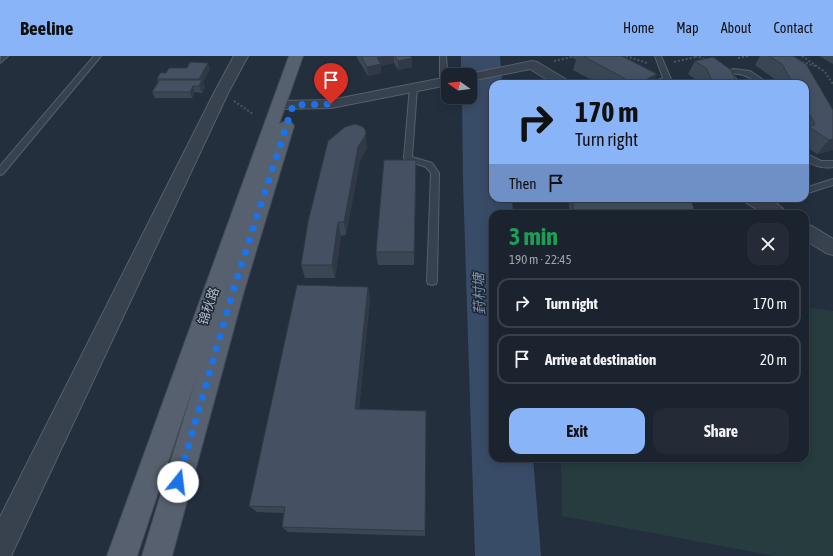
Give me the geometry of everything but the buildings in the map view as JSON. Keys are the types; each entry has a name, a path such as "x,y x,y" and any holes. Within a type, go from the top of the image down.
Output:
{"main road":[{"name":"锦秋路","path":"157,556 285,105 296,56"},
{"name":"锦秋路","path":"122,556 285,105 310,56"}],"street":[{"path":"0,547 221,93 241,56"},
{"path":"477,76 504,71 532,61 558,80"},
{"path":"285,105 331,104 441,83"},
{"path":"759,202 772,210"},
{"path":"809,233 833,248"}],"lane":[{"path":"0,61 5,56"},
{"path":"1,169 98,56"},
{"path":"444,56 445,68"},
{"path":"658,56 668,80"},
{"path":"733,80 726,72 740,70 746,71 759,80"},
{"path":"412,88 408,158 429,165 435,173 432,281"},
{"path":"809,159 821,165 833,164"},
{"path":"809,190 833,182"}],"path":[{"path":"695,56 712,60"},
{"path":"668,63 701,56"},
{"path":"735,59 750,56"},
{"path":"802,56 825,72 833,84"},
{"path":"798,61 818,67"},
{"path":"221,93 253,114"}],"green space":[{"path":"809,308 833,311 833,556 774,556 562,516 561,462 809,462"}],"water":[{"name":"葑村塘","path":"461,56 500,56 502,80 489,80 489,202 512,202 513,210 489,210 489,462 533,462 541,556 475,556 463,180 462,104 477,104 477,68 461,68"}],"route":[{"path":"178,482 233,291 293,105 331,104"}]}
